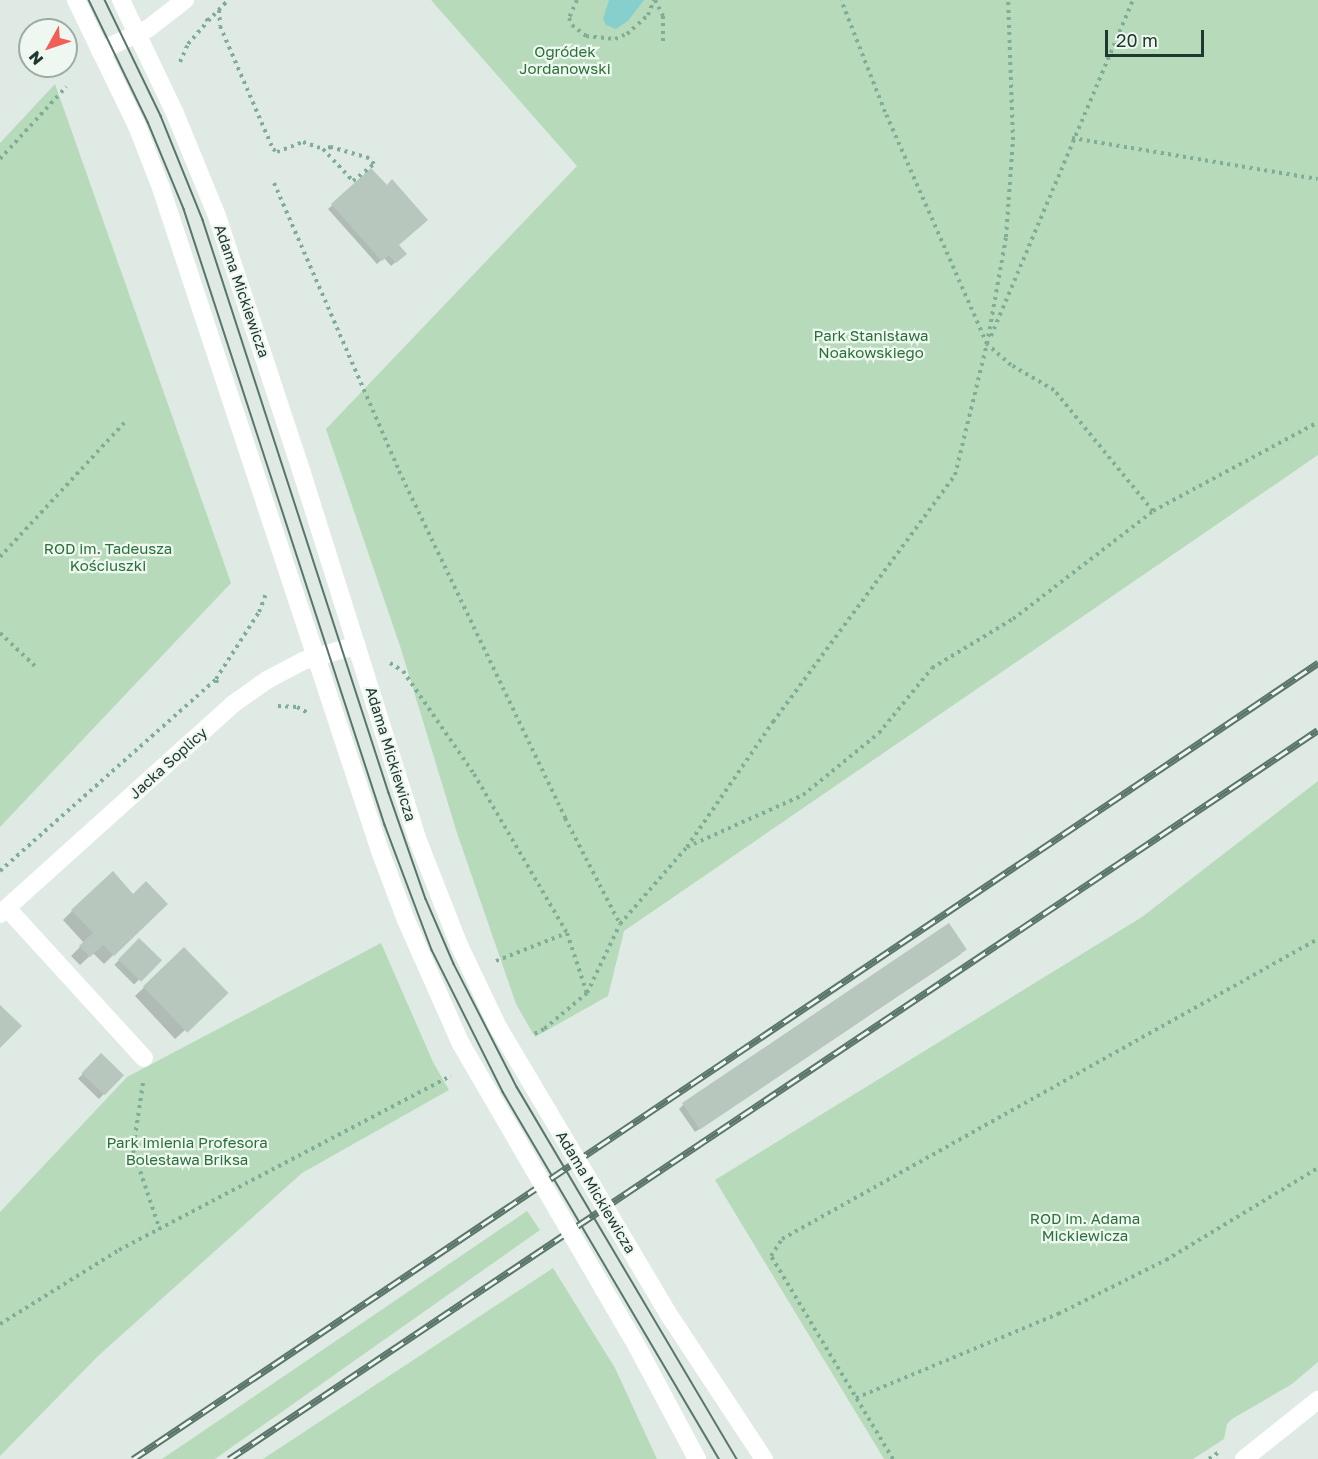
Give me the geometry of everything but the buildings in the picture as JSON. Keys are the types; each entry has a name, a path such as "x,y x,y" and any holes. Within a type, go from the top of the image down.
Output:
{"street":[{"path":"76,0 136,126 167,204 392,885 461,1044 633,1339 697,1459"},
{"name":"Adama Mickiewicza","path":"121,0 191,150 227,245 430,874 459,945 498,1027 671,1318 764,1459"},
{"path":"100,51 149,28 185,0"},
{"name":"Jacka Soplicy","path":"4,911 233,704 267,680 317,656 357,645"},
{"path":"4,911 144,1058"},
{"path":"1244,1459 1318,1402"}],"path":[{"path":"208,21 228,0"},
{"path":"577,0 569,18 572,25 586,36 615,39 627,34 648,15 654,0"},
{"path":"654,0 663,16 663,46"},
{"path":"841,0 885,112 987,344 1011,365 1054,390 1154,511"},
{"path":"523,1040 544,1029 587,993 620,924 687,847 774,722 955,475 987,344 1006,237 1013,140 1008,0"},
{"path":"987,344 1072,138 1133,0"},
{"path":"219,10 220,27 273,149 277,152 303,142 323,149 353,181 374,164 369,158 331,147 323,149"},
{"path":"0,159 66,87"},
{"path":"1072,138 1318,179"},
{"path":"274,183 399,471 565,818 620,924"},
{"path":"0,556 126,421"},
{"path":"687,847 803,795 879,733 932,668 1013,619 1154,511 1318,422"},
{"path":"0,871 217,681 259,612 270,582"},
{"path":"0,633 37,668"},
{"path":"386,661 403,671 474,774 567,933 587,993"},
{"path":"271,710 279,706 297,707 313,716"},
{"path":"497,961 567,933"},
{"path":"893,1459 771,1256 782,1239 1318,939"},
{"path":"144,1058 133,1150 160,1230"},
{"path":"0,1324 119,1250 459,1072"},
{"path":"856,1398 1068,1309 1166,1260 1318,1168"}],"green space":[{"name":"Park Stanisława Noakowskiego","path":"431,0 1318,0 1318,455 624,931 608,996 535,1037 516,1004 457,833 401,649 326,429 577,166"},
{"name":"ROD im. Tadeusza Kościuszki","path":"55,84 231,583 0,827 0,143"},
{"name":"ROD im. Adama Mickiewicza","path":"1318,781 1318,1362 1292,1384 1232,1419 1227,1424 1224,1439 1193,1459 884,1459 715,1180 1142,917"},
{"name":"Park imienia Profesora Bolesława Briksa","path":"381,943 433,1062 449,1090 302,1173 98,1356 0,1456 0,1212 127,1077"},
{"path":"527,1211 540,1230 215,1459 162,1459"},
{"path":"553,1268 615,1368 657,1459 263,1459"}],"water":[{"path":"609,0 644,0 628,21 616,29 606,25 603,19"}],"tram line":[{"path":"89,0 148,122 184,209 385,825 432,950 503,1092 719,1459"},
{"path":"105,0 161,116 203,220 389,793 426,899 454,964 517,1087 737,1459"}],"railway":[{"path":"133,1459 1318,663"},
{"path":"229,1459 1318,730"}],"park label":[{"name":"Ogródek Jordanowski","path":"565,60"}]}
